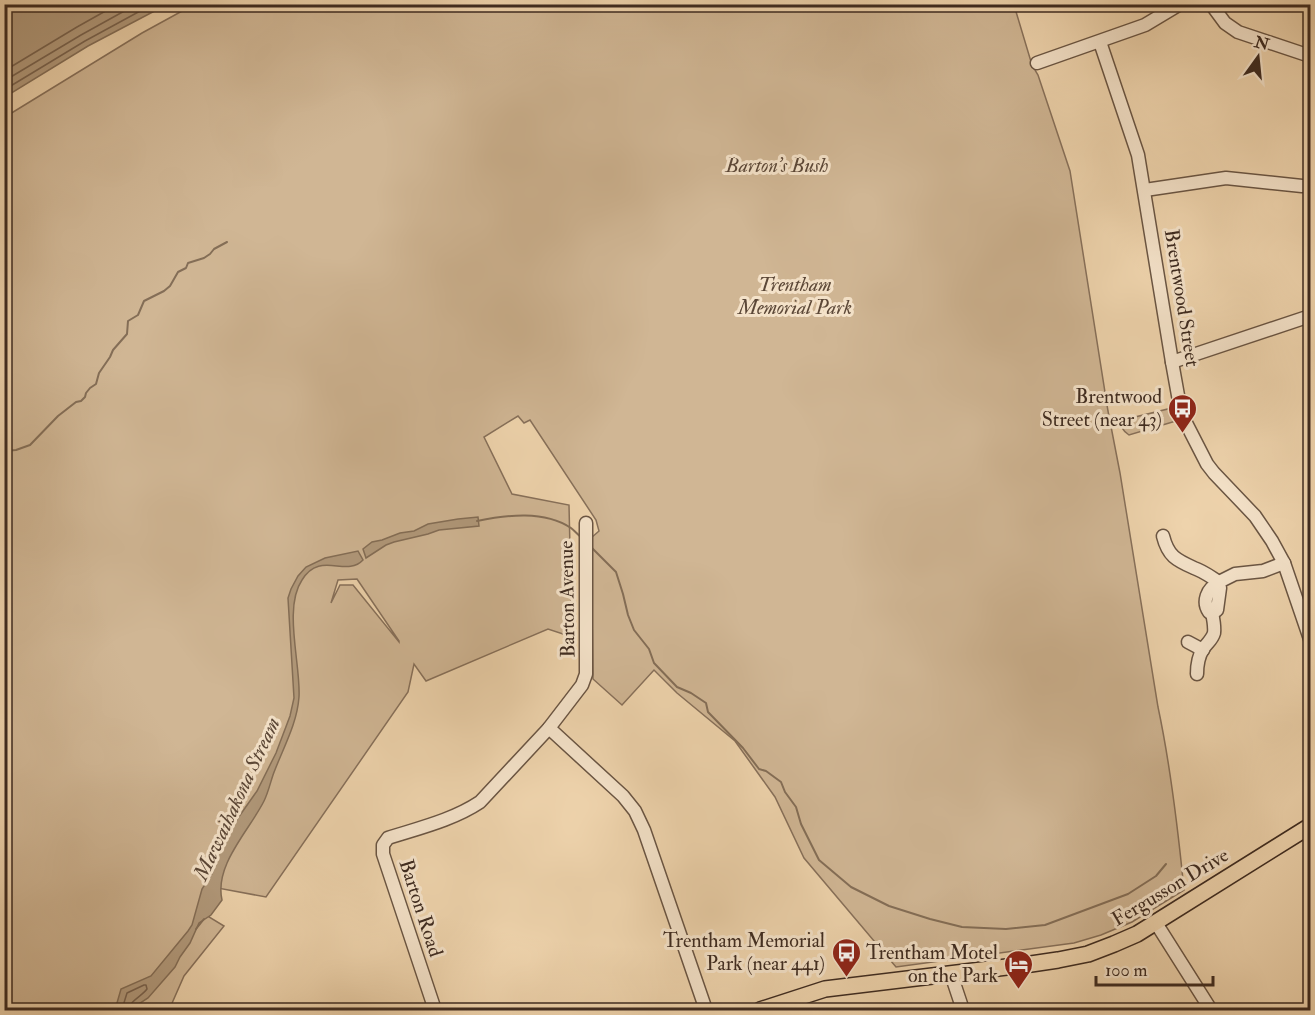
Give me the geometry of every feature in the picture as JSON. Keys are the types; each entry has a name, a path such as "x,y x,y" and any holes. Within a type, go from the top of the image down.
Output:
{"main road":[{"name":"Fergusson Drive","path":"760,1011 825,989 1058,960 1088,954 1156,923 1311,826"}],"street":[{"path":"1037,63 1145,24 1180,4"},
{"path":"1210,4 1225,23 1238,32 1311,56"},
{"name":"Brentwood Street","path":"1100,42 1138,154 1172,362 1179,401 1186,423 1214,473 1255,516 1272,541 1284,563 1311,639"},
{"path":"1145,190 1226,178 1302,186"},
{"path":"1172,362 1311,316"},
{"name":"Barton Avenue","path":"549,728 582,685 586,674 586,523"},
{"path":"1162,536 1174,558 1219,583 1217,610 1212,612 1213,634 1198,662 1197,674"},
{"path":"1219,583 1235,574 1263,571 1284,563"},
{"path":"1188,642 1203,650"},
{"path":"549,728 623,796 635,811 644,830 705,1011"},
{"name":"Barton Road","path":"435,1011 383,854 383,844 388,838 455,816 480,802 549,728"},
{"path":"1156,923 1211,1011"},
{"path":"951,974 963,1011"}],"green space":[{"path":"193,5 1014,5 1032,65 1038,75 1070,171 1108,411 1163,730 1177,821 1184,890 1132,922 1074,943 896,967 804,858 775,797 735,741 677,693 654,670 622,705 593,679 591,538 599,531 596,520 530,420 524,423 518,416 484,437 512,494 569,505 572,637 548,629 426,681 414,664 408,692 266,897 218,888 209,917 224,926 184,976 169,1010 5,1010 5,117 142,33","holes":["357,579 399,641 353,585 340,585 331,603 338,580"]},
{"path":"1172,408 1176,421 1129,435 1123,429 1123,420"}],"water":[{"path":"5,4 166,5 88,46 5,97"},
{"path":"478,517 479,526 439,530 394,542 366,558 363,549 372,542 414,531 428,524"},
{"path":"358,551 363,560 356,565 317,567 309,571 296,592 293,621 299,684 298,707 264,801 228,861 221,887 222,900 211,915 199,923 175,967 148,998 133,1010 104,1010 117,1003 121,989 151,976 188,931 192,925 202,889 213,872 220,847 257,791 276,753 294,698 288,598 298,576 306,567 325,558"}],"waterway":[{"path":"4,451 30,445 58,416 76,402 81,401 90,388 96,384 99,373 113,350 127,334 128,321 138,315 144,301 170,286 178,272 186,268 188,263 204,258 227,242"},
{"name":"Mawaihakona Stream","path":"477,521 501,517 537,516 560,522 582,538"},
{"name":"Mawaihakona Stream","path":"590,546 616,572 634,630 649,649 654,663 677,687 706,703 708,712 743,748 759,769 766,771 781,782 796,807 801,824 819,860 851,887 889,906 930,919 962,927 1006,929 1045,925 1128,894 1156,876 1166,864"},
{"name":"Mawaihakona Stream","path":"196,929 204,919"}],"place":[{"name":"Brentwood Street (near 43)","path":"1183,434"},
{"name":"Trentham Memorial Park (near 441)","path":"846,978"},
{"name":"Trentham Motel on the Park","path":"1019,990"}],"park label":[{"name":"Barton's Bush","path":"777,165"},
{"name":"Trentham Memorial Park","path":"795,296"}]}
